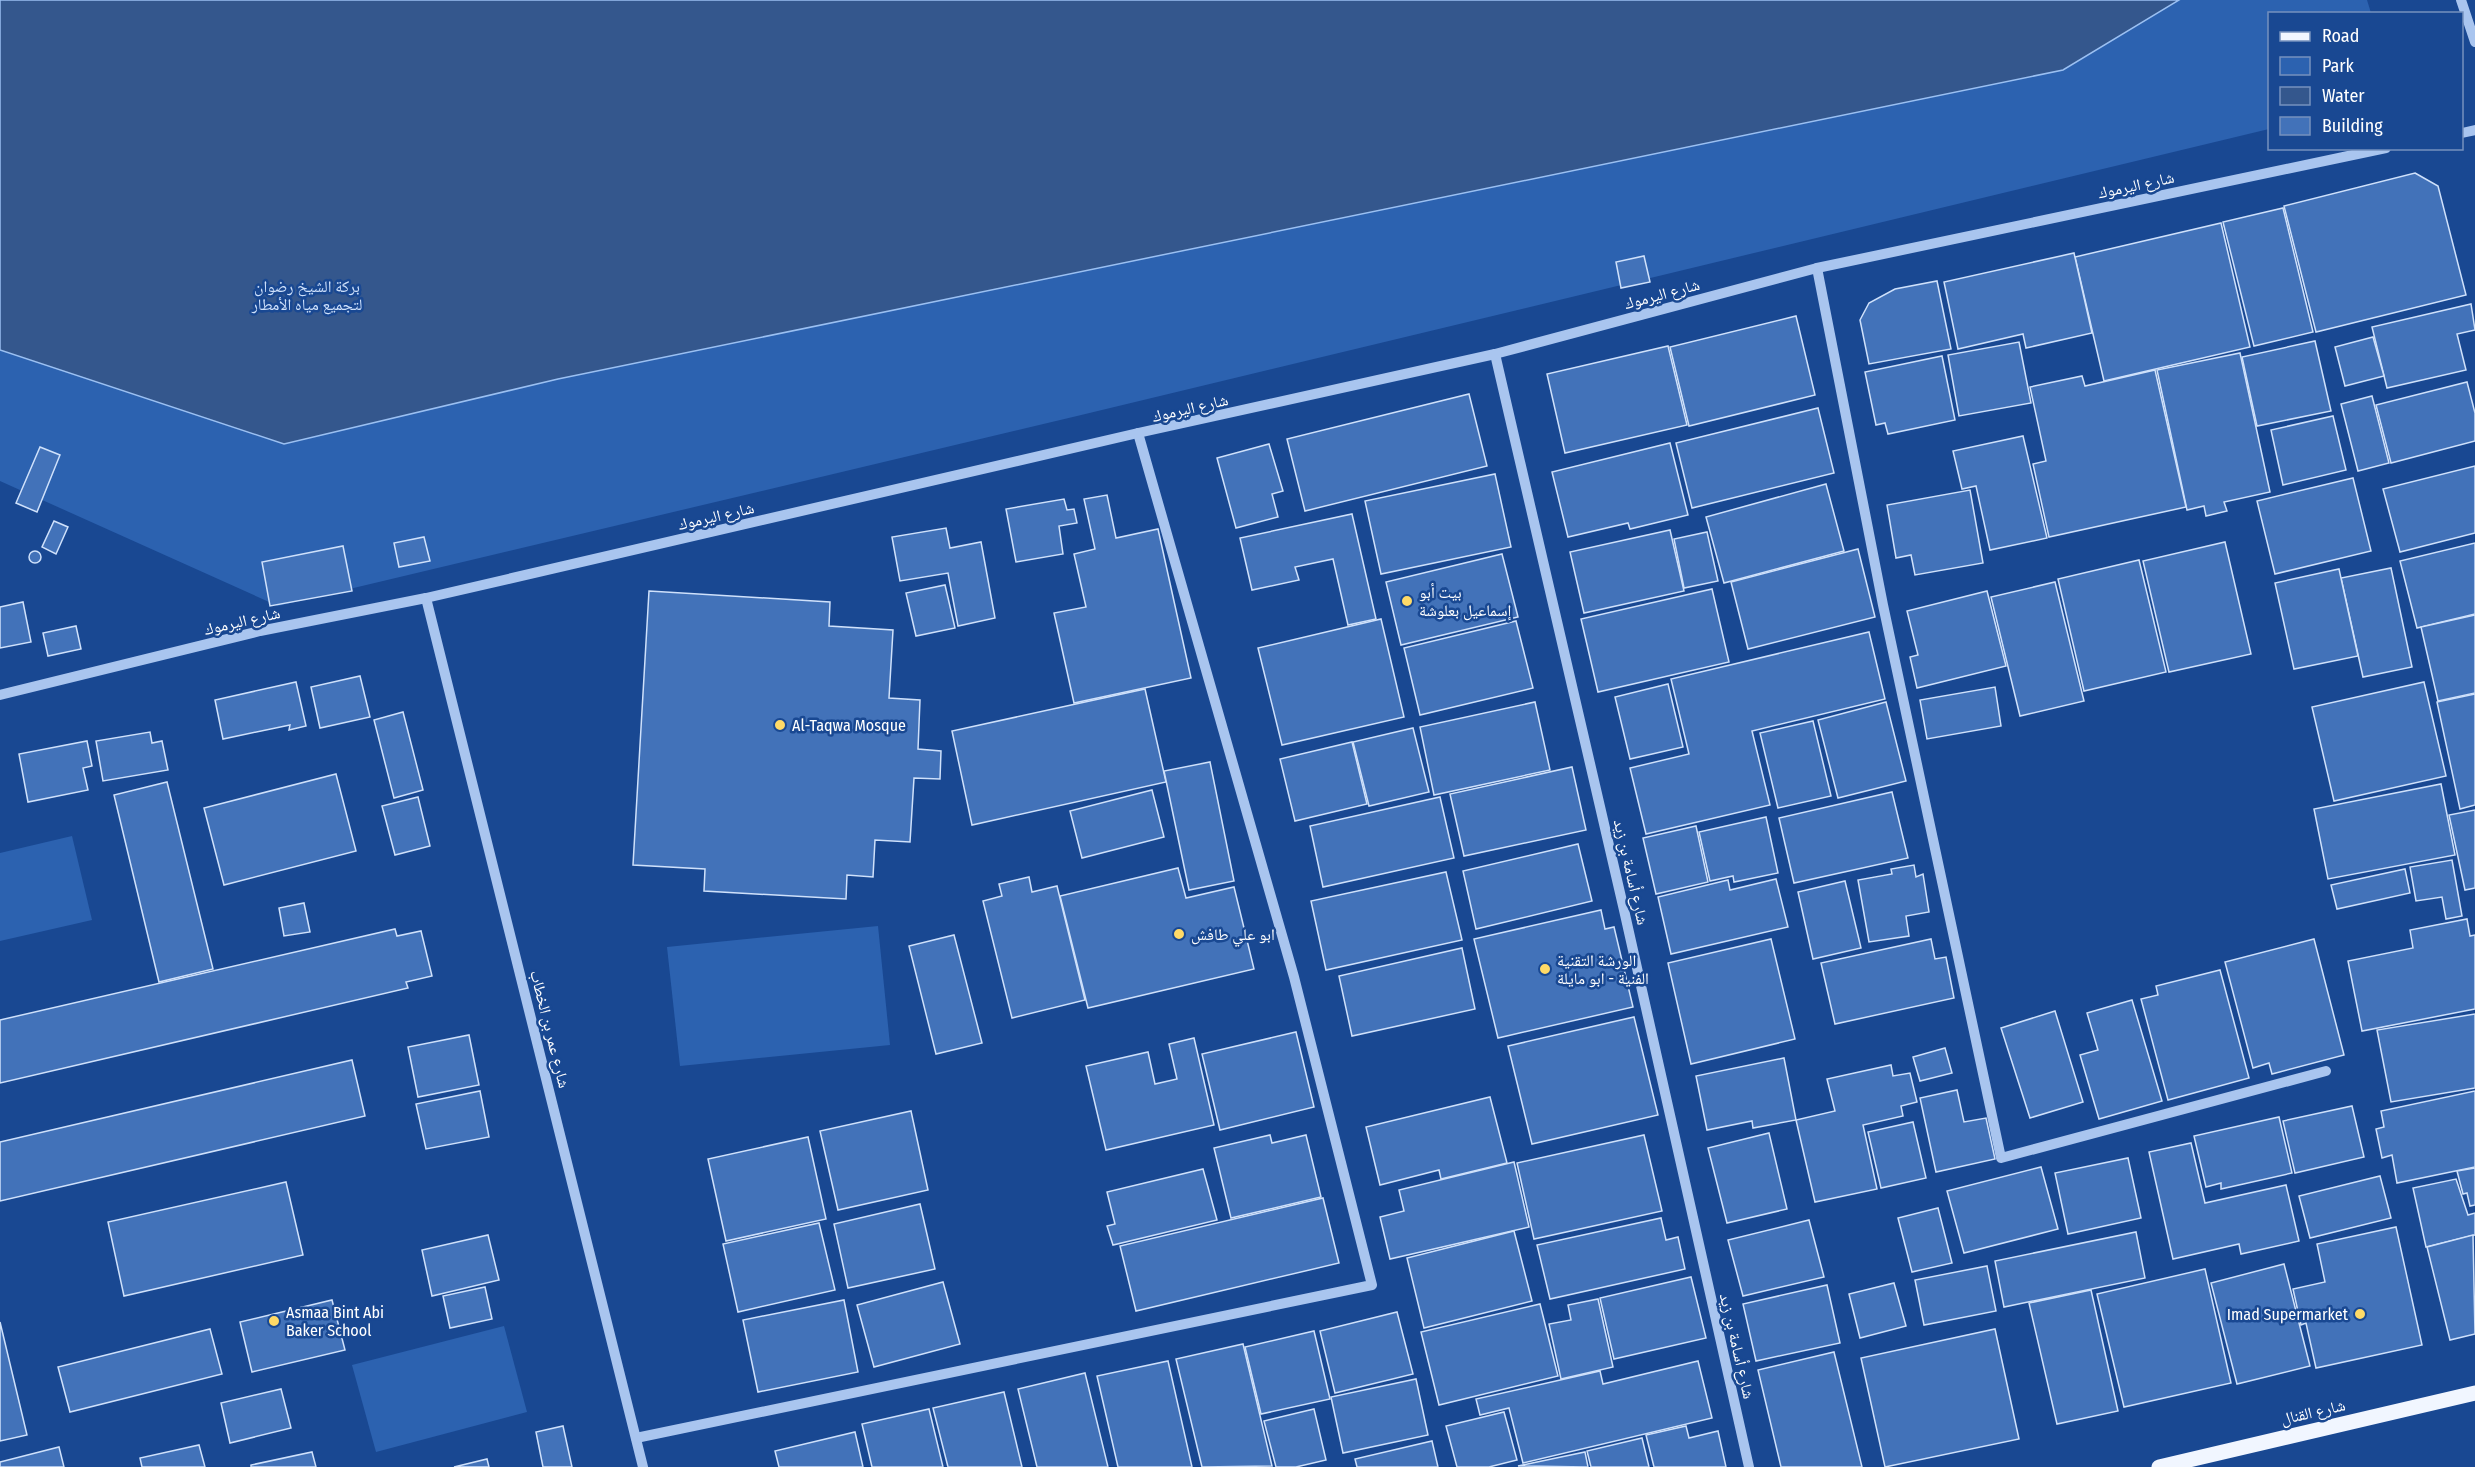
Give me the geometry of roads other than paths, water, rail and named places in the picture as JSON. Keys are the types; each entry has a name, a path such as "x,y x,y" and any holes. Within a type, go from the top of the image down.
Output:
{"main road":[{"name":"شارع القنال","path":"2159,1467 2475,1393"}],"street":[{"path":"2461,0 2475,42"},
{"name":"شارع اليرموك","path":"0,695 260,631 426,598 1138,433 1495,354 1817,268 2377,150"},
{"path":"1817,268 1883,605 2001,1158 2326,1071"},
{"name":"شارع أسامة بن زيد","path":"1495,354 1624,910 1749,1467"},
{"path":"636,1438 1372,1285 1294,977 1138,433"},
{"name":"شارع عمر بن الخطاب","path":"426,598 643,1467"}],"water":[{"name":"بركة الشيخ رضوان لتجميع مياه الأمطار","path":"0,0 2179,0 2063,70 558,379 284,444 0,350"}],"place":[{"name":"بيت أبو إسماعيل بعلوشة","path":"1407,601"},
{"name":"Al-Taqwa Mosque","path":"780,725"},
{"name":"ابو علي طافش","path":"1179,934"},
{"name":"الورشة التقنية الفنية - ابو مايلة","path":"1545,969"},
{"name":"Imad Supermarket","path":"2360,1314"},
{"name":"Asmaa Bint Abi Baker School","path":"274,1321"}]}
